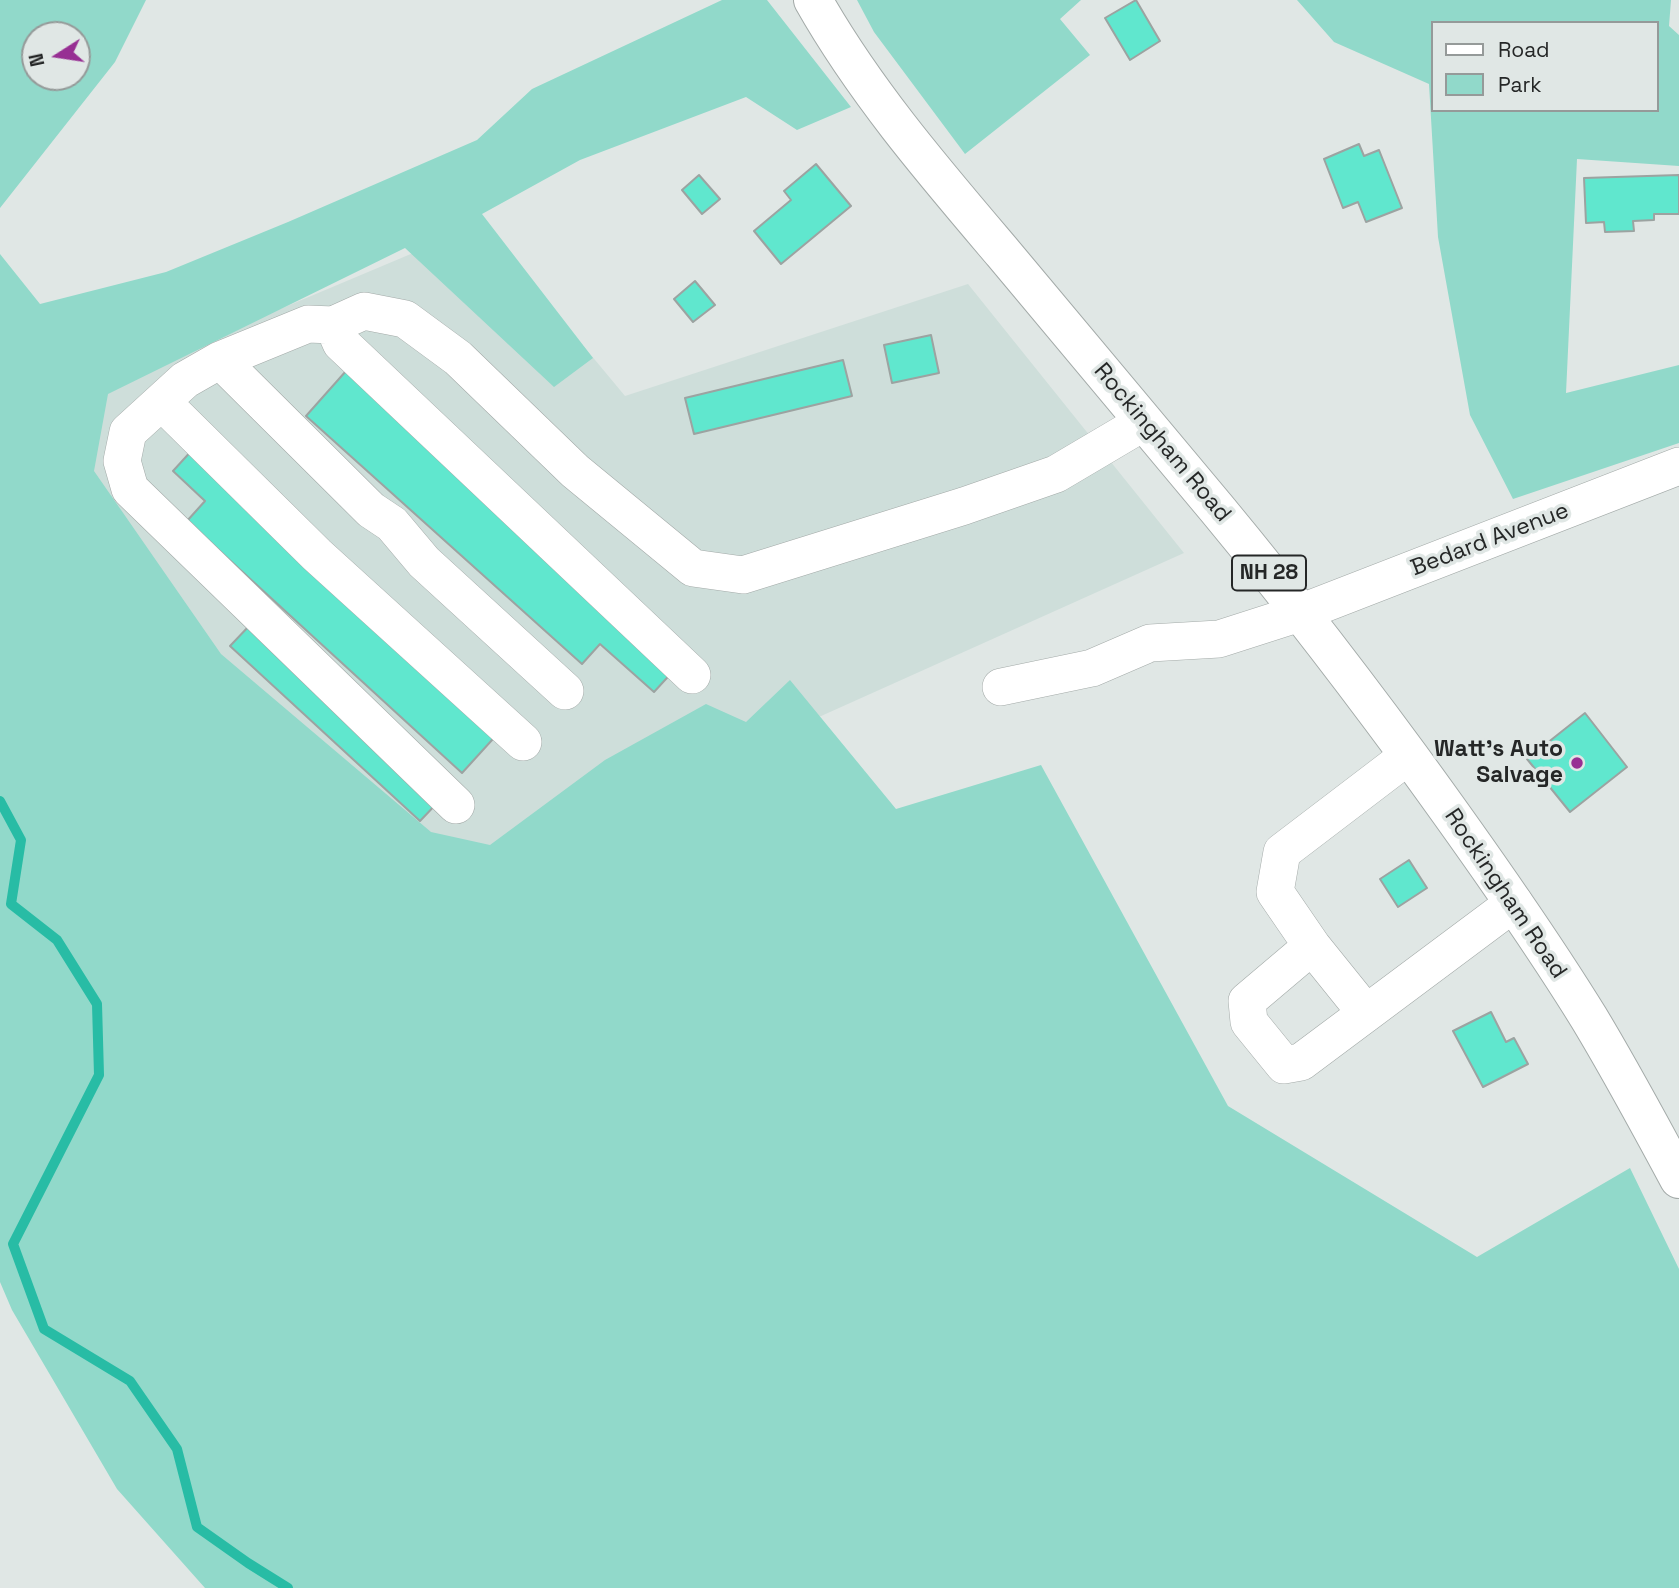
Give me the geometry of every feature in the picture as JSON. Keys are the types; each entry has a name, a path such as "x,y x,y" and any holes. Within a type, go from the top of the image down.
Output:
{"main road":[{"name":"Rockingham Road","path":"813,0 863,78 900,128 1238,534 1408,755 1514,903 1589,1018 1679,1179"}],"street":[{"path":"456,805 130,489 122,461 128,432 185,380 220,360 308,324 333,325 364,311 405,319 458,358 575,471 692,568 743,575 964,506 1056,474 1144,422"},
{"path":"333,325 341,343 692,675"},
{"path":"220,360 370,510 392,524 424,562 565,691"},
{"path":"162,402 317,555 523,742"},
{"name":"Bedard Avenue","path":"1001,687 1093,668 1150,643 1219,639 1300,613 1679,466"},
{"path":"1366,1013 1312,946 1275,892 1283,852 1408,755"},
{"path":"1312,946 1247,1001 1249,1022 1284,1065 1301,1062 1514,903"}],"shaded area":[{"path":"482,224 625,396 968,284 1184,553 209,991 0,427"}],"green space":[{"path":"0,0 146,0 115,62 0,208"},
{"path":"722,0 767,0 851,107 797,130 746,97 580,160 482,214 593,358 554,387 405,248 108,394 94,471 221,654 431,832 490,845 605,760 706,704 746,722 790,680 896,809 1041,765 1228,1106 1477,1257 1630,1168 1679,1269 1679,1588 205,1588 117,1489 12,1310 0,1282 0,254 40,304 166,272 477,140 532,89"},
{"path":"857,0 1081,0 1060,19 1090,55 965,154 874,32"},
{"path":"1297,0 1671,0 1669,26 1679,35 1679,166 1577,159 1566,393 1679,365 1679,443 1513,499 1470,415 1438,237 1431,112 1658,112 1658,21 1430,21 1430,101 1429,84 1334,42"}],"building":[{"path":"1136,0 1160,41 1130,60 1105,18"},
{"path":"1359,144 1364,156 1379,150 1402,208 1366,222 1358,202 1343,208 1324,159"},
{"path":"816,164 851,206 781,264 754,231 791,200 784,191"},
{"path":"699,175 720,199 702,214 682,190"},
{"path":"1679,175 1679,214 1654,214 1654,220 1633,221 1634,231 1605,232 1604,222 1586,223 1584,178"},
{"path":"695,281 715,305 693,322 674,299"},
{"path":"931,335 939,373 892,383 884,345"},
{"path":"843,360 852,396 694,434 685,398"},
{"path":"346,371 676,668 654,692 600,644 582,664 306,416"},
{"path":"194,448 502,729 462,773 187,521 205,501 173,471"},
{"path":"250,625 440,800 420,821 230,646"},
{"name":"Watt's Auto Salvage","path":"1585,713 1627,767 1570,812 1527,759"},
{"path":"1409,860 1427,888 1398,907 1380,879"},
{"path":"1491,1012 1506,1042 1514,1038 1528,1064 1483,1087 1453,1031"}],"waterway":[{"path":"0,801 21,840 11,904 57,940 97,1004 99,1075 13,1244 44,1329 130,1381 177,1449 197,1527 288,1588"}],"place":[{"name":"Watt's Auto Salvage","path":"1577,763"}]}
